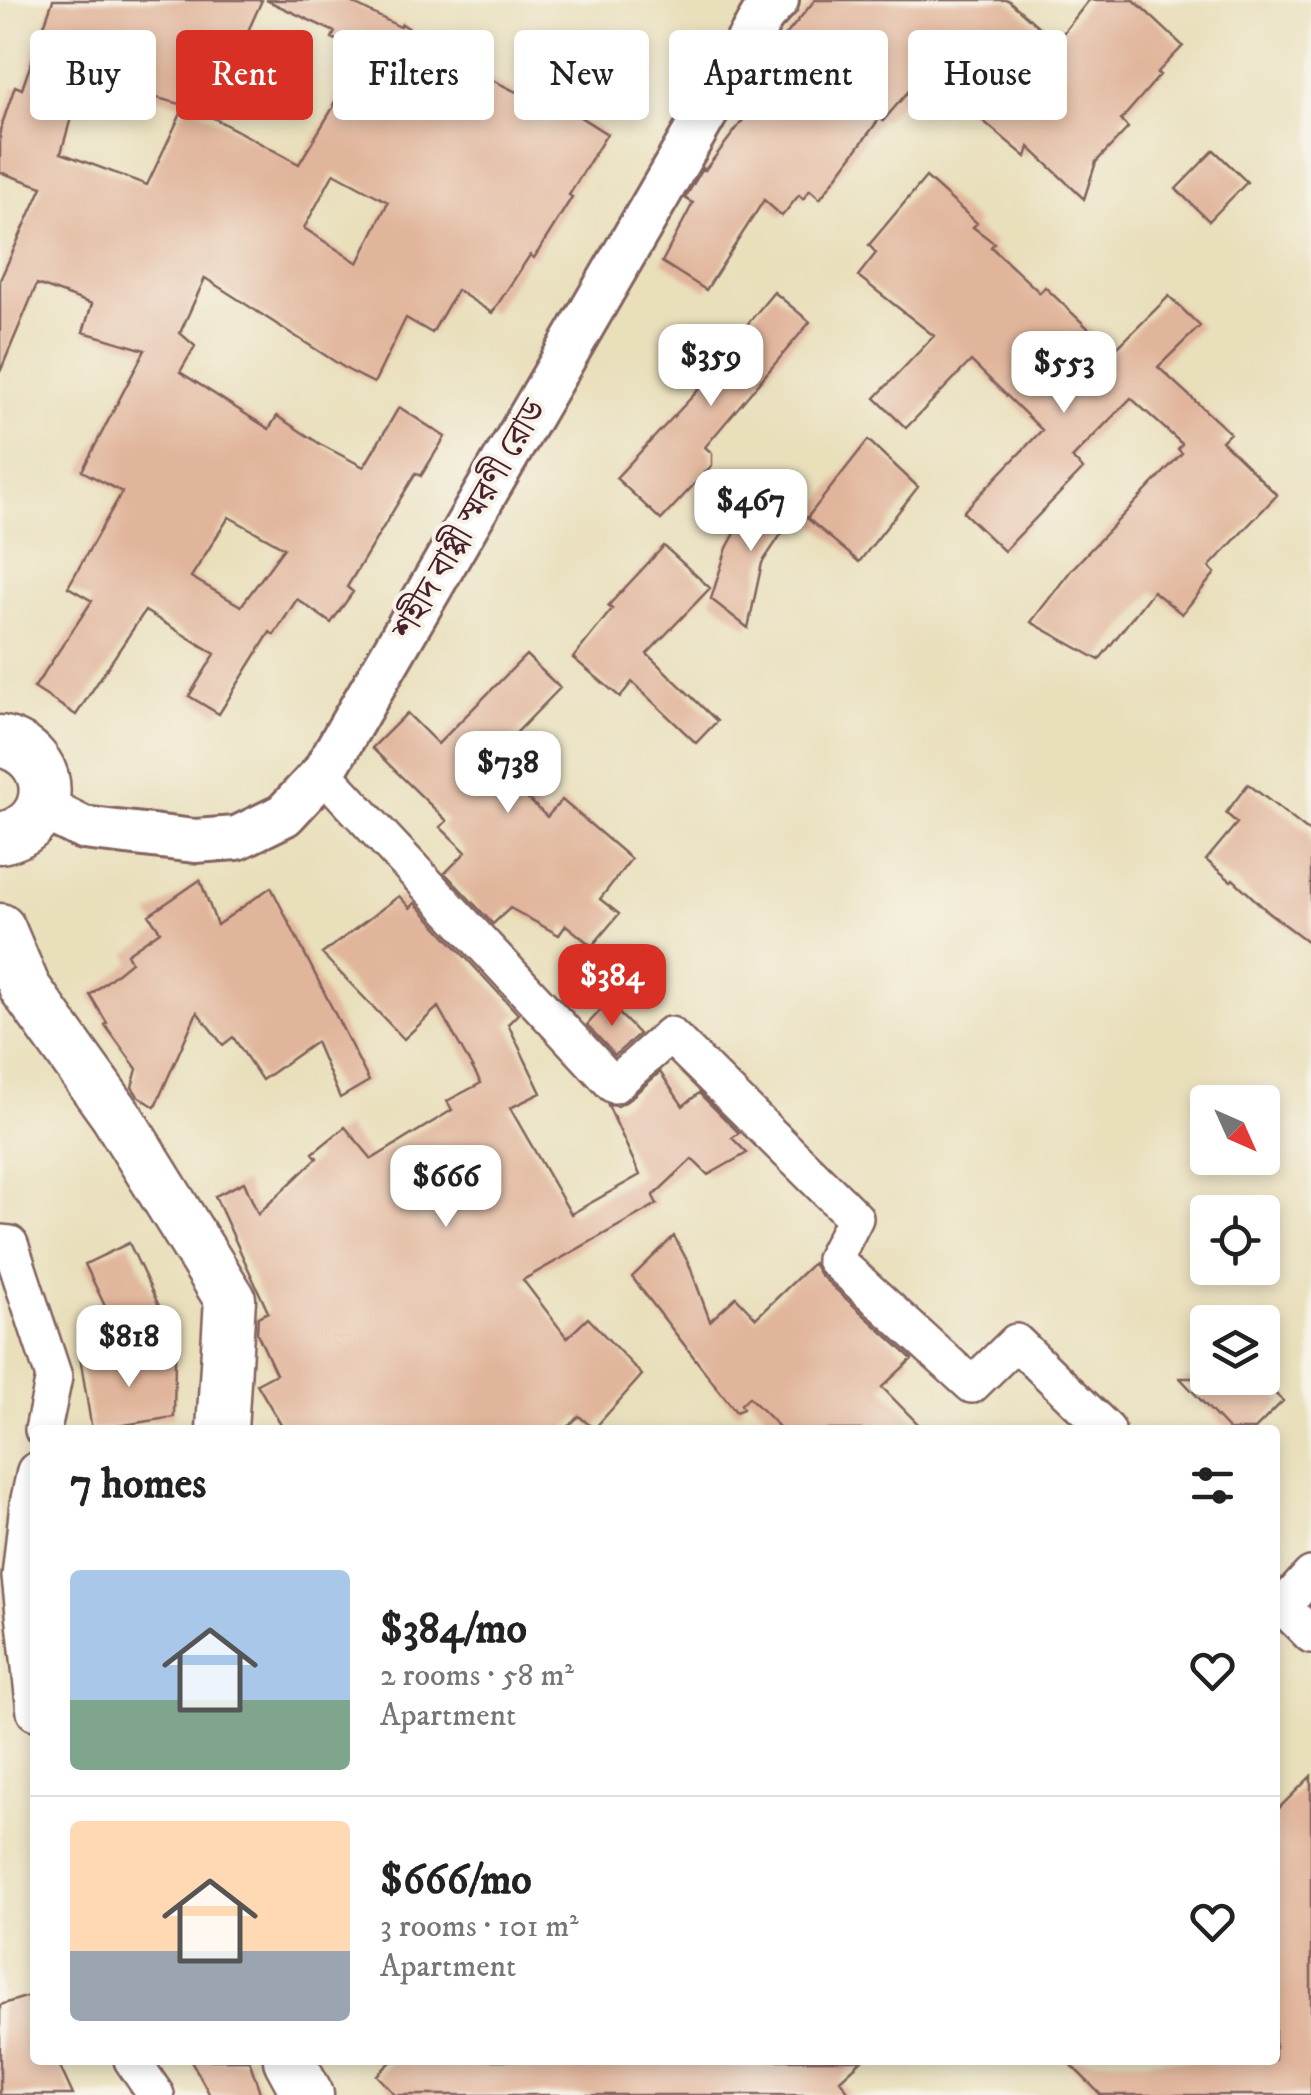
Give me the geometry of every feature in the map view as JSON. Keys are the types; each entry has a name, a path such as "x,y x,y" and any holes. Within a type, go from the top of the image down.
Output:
{"main road":[{"path":"0,741 28,752 38,764 45,793 33,821 20,832 0,838"},
{"path":"0,928 25,988 116,1115 230,1300 222,1425"},
{"path":"292,2065 308,2095"}],"street":[{"name":"শহীদ বাপ্পী স্মরণী রোড","path":"41,807 83,828 195,841 237,838 284,814 323,774 763,15 777,0"},
{"path":"323,774 614,1085 670,1035 855,1218 834,1259 972,1386 1016,1342 1103,1425"},
{"path":"0,1244 10,1244 54,1377 44,1425"},
{"path":"30,1495 20,1577 30,1667"},
{"path":"1280,1601 1311,1575"},
{"path":"1280,1603 1311,1636"},
{"path":"135,2065 156,2095"}],"building":[{"path":"53,0 262,0 248,30 176,30 176,103 156,98 156,30 43,30"},
{"path":"266,0 346,0 400,27 402,24 411,30 333,31"},
{"path":"815,0 1008,0 1042,30 908,30 908,92 888,115 888,30 790,30"},
{"path":"1089,0 1134,0 1183,46 1121,120 1128,128 1096,162 1084,199 1029,147 1026,157 982,120 1067,120 1065,30"},
{"path":"30,66 30,120 70,120 61,153 147,185 178,120 217,120 299,164 333,108 333,120 494,120 494,81 514,91 514,120 585,120 607,134 534,258 530,255 492,313 457,290 432,333 406,318 374,383 205,278 180,333 195,346 180,372 269,429 277,416 364,467 399,407 445,437 421,476 416,473 347,587 353,592 331,623 297,599 274,635 270,632 219,714 189,696 215,654 145,611 76,715 34,688 92,601 68,587 122,492 82,471 145,350 83,332 92,304 37,284 0,372 0,280 42,187 0,172 0,130 15,86 22,89","holes":["334,173 388,202 358,263 304,228","229,517 284,548 241,606 191,577"]},
{"path":"743,120 879,120 820,199 810,190 803,199 799,195 782,216 764,200 706,290 662,262 693,203 685,198"},
{"path":"1214,150 1247,182 1209,221 1176,189"},
{"path":"926,177 977,223 973,227 994,243 991,247 1040,293 1045,287 1113,352 1169,296 1200,326 1158,367 1230,433 1222,441 1277,495 1209,567 1215,573 1182,614 1153,591 1099,660 1031,622 1072,569 1182,453 1178,449 1182,444 1131,398 1072,458 1083,469 1004,551 963,512 1042,430 971,361 906,428 875,398 934,336 858,276 876,253 869,245"},
{"path":"774,292 810,322 705,447 712,453 712,465 661,520 616,478 705,383 701,380"},
{"path":"868,440 918,487 859,562 807,518"},
{"path":"758,490 800,506 762,563 748,628 711,599 727,548"},
{"path":"664,546 710,588 647,654 717,721 696,743 632,682 620,697 573,658 612,609 608,606"},
{"path":"526,655 560,688 489,761 547,817 562,800 631,859 600,899 619,914 592,946 566,925 559,935 510,908 493,924 445,873 466,852 440,827 447,821 372,748 407,713 438,744"},
{"path":"1248,784 1311,833 1311,944 1206,860 1237,823 1226,813"},
{"path":"200,880 217,925 271,887 369,1081 340,1098 316,1042 262,1080 233,1037 223,1045 197,1012 155,1107 138,1096 132,1087 137,1069 105,1025 90,995 131,962 127,954 160,931 149,915"},
{"path":"399,896 410,908 415,903 518,1014 508,1024 541,1093 510,1108 571,1214 640,1175 608,1105 618,1106 627,1101 660,1072 683,1106 699,1093 739,1133 732,1138 747,1153 708,1175 692,1159 653,1196 657,1204 523,1280 567,1338 588,1318 642,1375 598,1425 589,1425 579,1416 569,1425 281,1425 257,1384 276,1374 257,1333 258,1317 268,1312 215,1196 244,1182 258,1214 317,1158 313,1153 345,1127 372,1159 452,1110 447,1101 481,1083 438,1007 404,1039 322,954"},
{"path":"608,1002 639,1034 615,1055 587,1025"},
{"path":"674,1236 710,1321 736,1297 756,1318 813,1263 820,1275 912,1359 882,1387 919,1425 777,1425 749,1397 741,1404 743,1409 736,1412 632,1277"},
{"path":"129,1243 159,1306 112,1321 85,1264"},
{"path":"80,1357 175,1357 174,1417 124,1425 91,1425"},
{"path":"1196,1395 1277,1395 1283,1401 1259,1425 1224,1425"},
{"path":"1311,1776 1311,2095 1101,2095 1071,2065 1280,2065 1280,1807"},
{"path":"30,1996 30,2065 59,2065 73,2095 0,2095 0,2005"},
{"path":"194,2065 251,2065 261,2095 210,2095"},
{"path":"388,2065 856,2065 840,2080 851,2095 395,2095 377,2075"}]}
